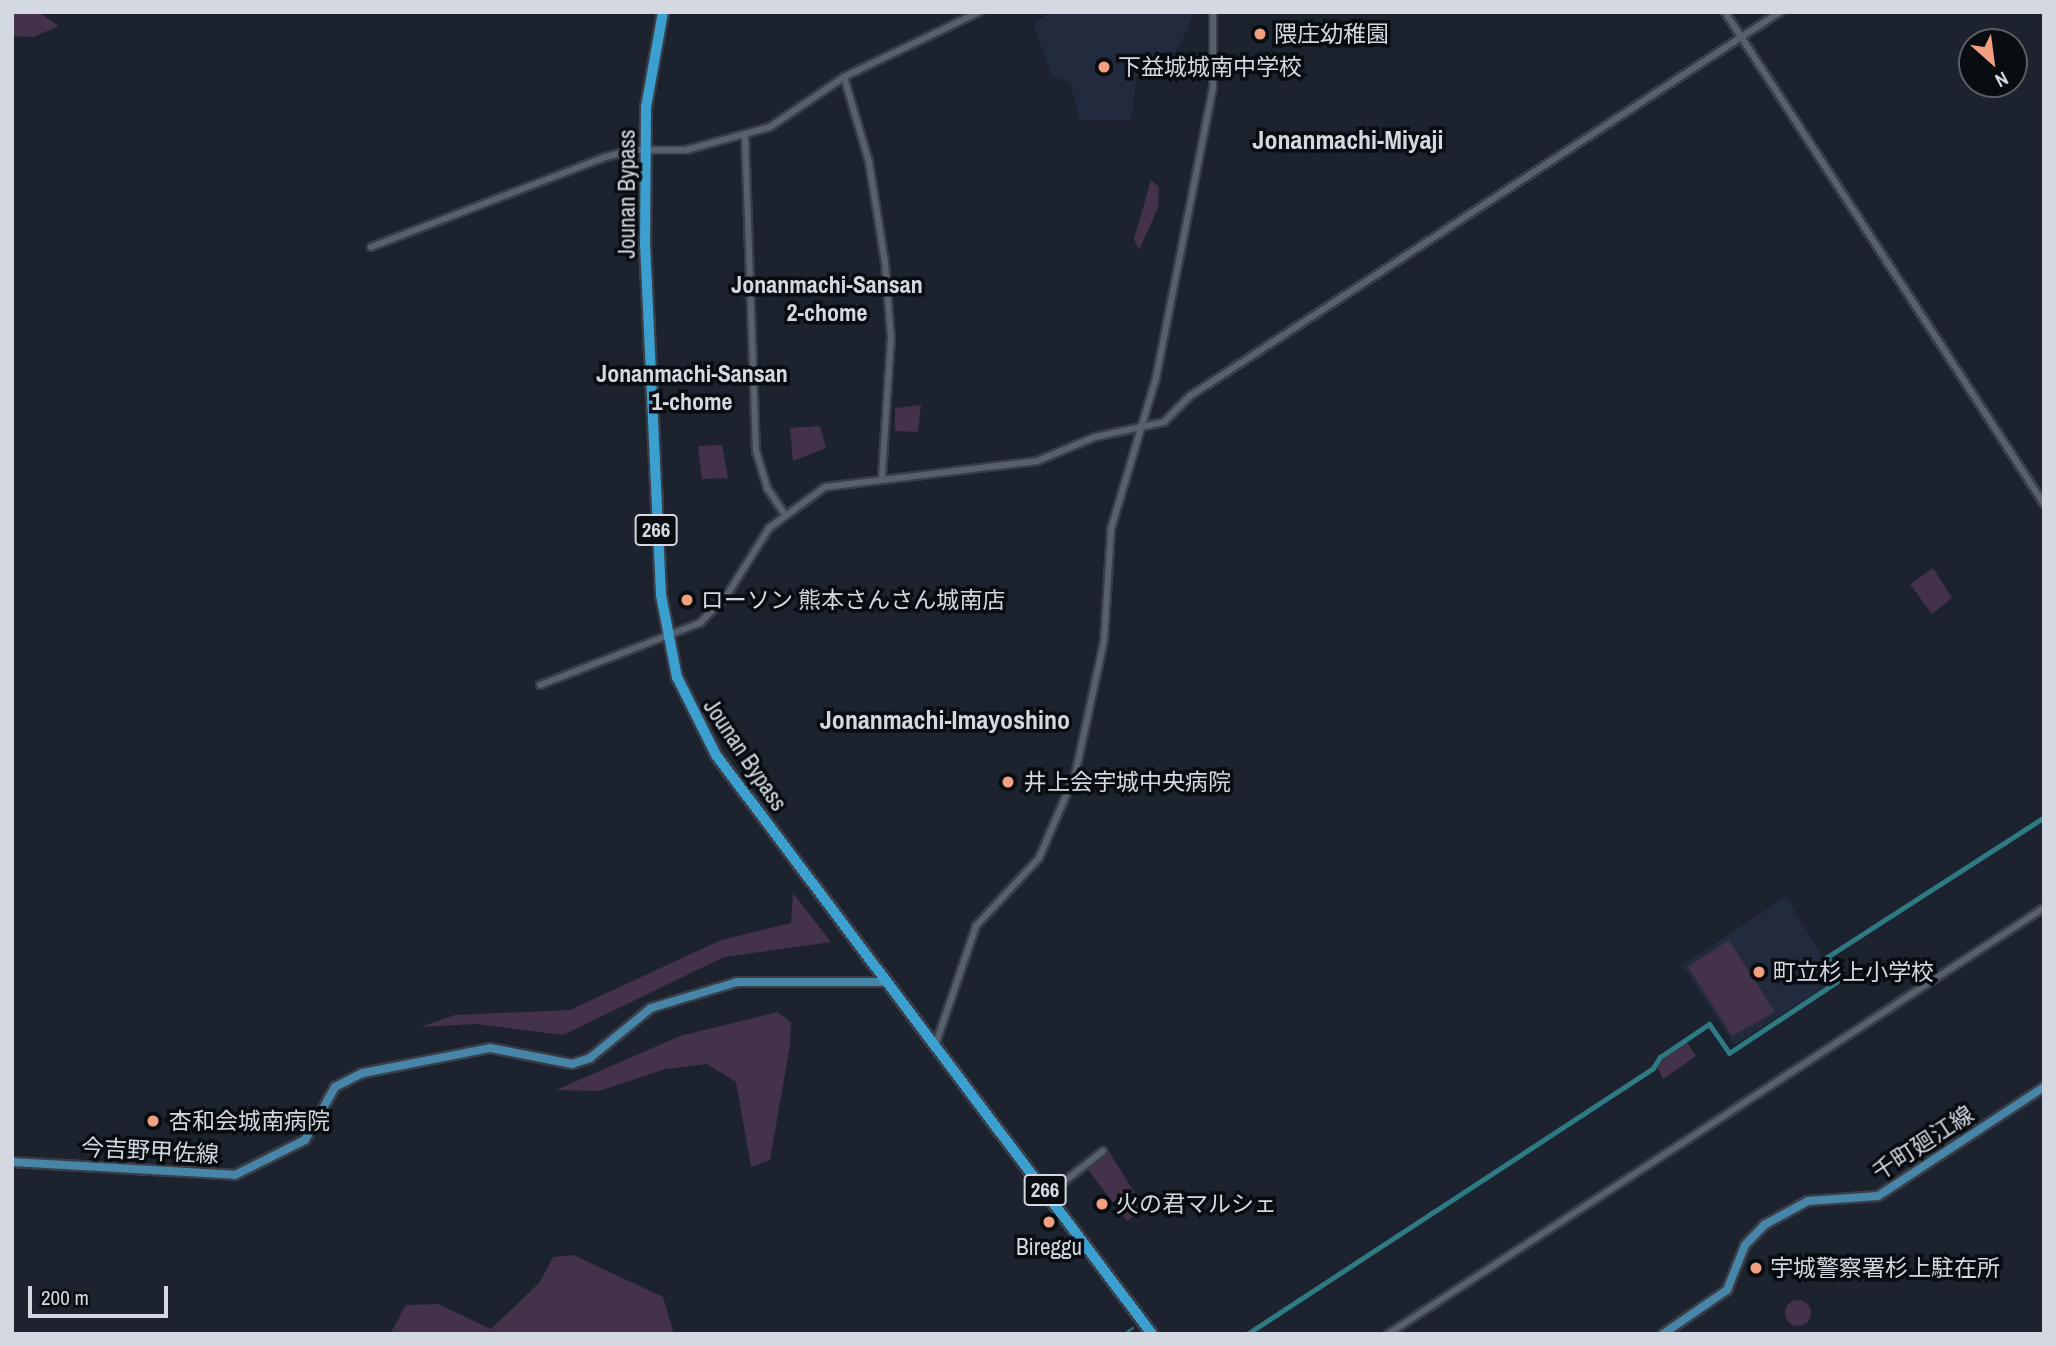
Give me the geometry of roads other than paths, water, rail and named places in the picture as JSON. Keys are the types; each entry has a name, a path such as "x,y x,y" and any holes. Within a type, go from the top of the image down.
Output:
{"highway":[{"name":"Jounan Bypass","path":"663,12 644,150 657,538 668,637 677,677 712,749 885,982"},
{"name":"266","path":"885,982 1152,1334"}],"main road":[{"name":"今吉野甲佐線","path":"12,1162 236,1175 305,1140 335,1087 363,1073 490,1048 572,1064 590,1058 651,1008 686,996 769,979 885,982"},
{"name":"千町廻江線","path":"1663,1334 1727,1290 1745,1245 1764,1225 1808,1201 1878,1196 2044,1087"}],"street":[{"path":"371,247 579,166 644,150 686,150 745,135 786,119 844,76 979,12"},
{"path":"934,1048 976,926 1039,858 1075,775 1104,642 1111,529 1143,429 1213,88 1213,12"},
{"path":"1725,12 2044,504"},
{"path":"540,685 668,637 714,611 756,543 785,515 825,487 882,475 1022,464 1113,431 1143,429 1164,422 1190,396 1780,12"},
{"path":"844,76 869,162 886,271 891,362 882,475"},
{"path":"745,135 756,451 767,488 785,515"},
{"path":"1388,1334 2044,908"},
{"path":"1048,1195 1103,1151"}],"waterway":[{"path":"1247,1334 1653,1068 1660,1057 1709,1024 1729,1053 1841,979 1827,957 2044,817"},
{"path":"1124,1334 1133,1328"}],"place":[{"name":"隈庄幼稚園","path":"1260,34"},
{"name":"下益城城南中学校","path":"1104,67"},
{"name":"ローソン 熊本さんさん城南店","path":"687,600"},
{"name":"井上会宇城中央病院","path":"1008,782"},
{"name":"町立杉上小学校","path":"1759,972"},
{"name":"杏和会城南病院","path":"153,1121"},
{"name":"火の君マルシェ","path":"1102,1204"},
{"name":"Bireggu","path":"1049,1222"},
{"name":"宇城警察署杉上駐在所","path":"1756,1268"}],"district":[{"name":"Jonanmachi-Miyaji","path":"1348,140"},
{"name":"Jonanmachi-Sansan 2-chome","path":"827,299"},
{"name":"Jonanmachi-Sansan 1-chome","path":"692,388"},
{"name":"Jonanmachi-Imayoshino","path":"945,720"}]}
